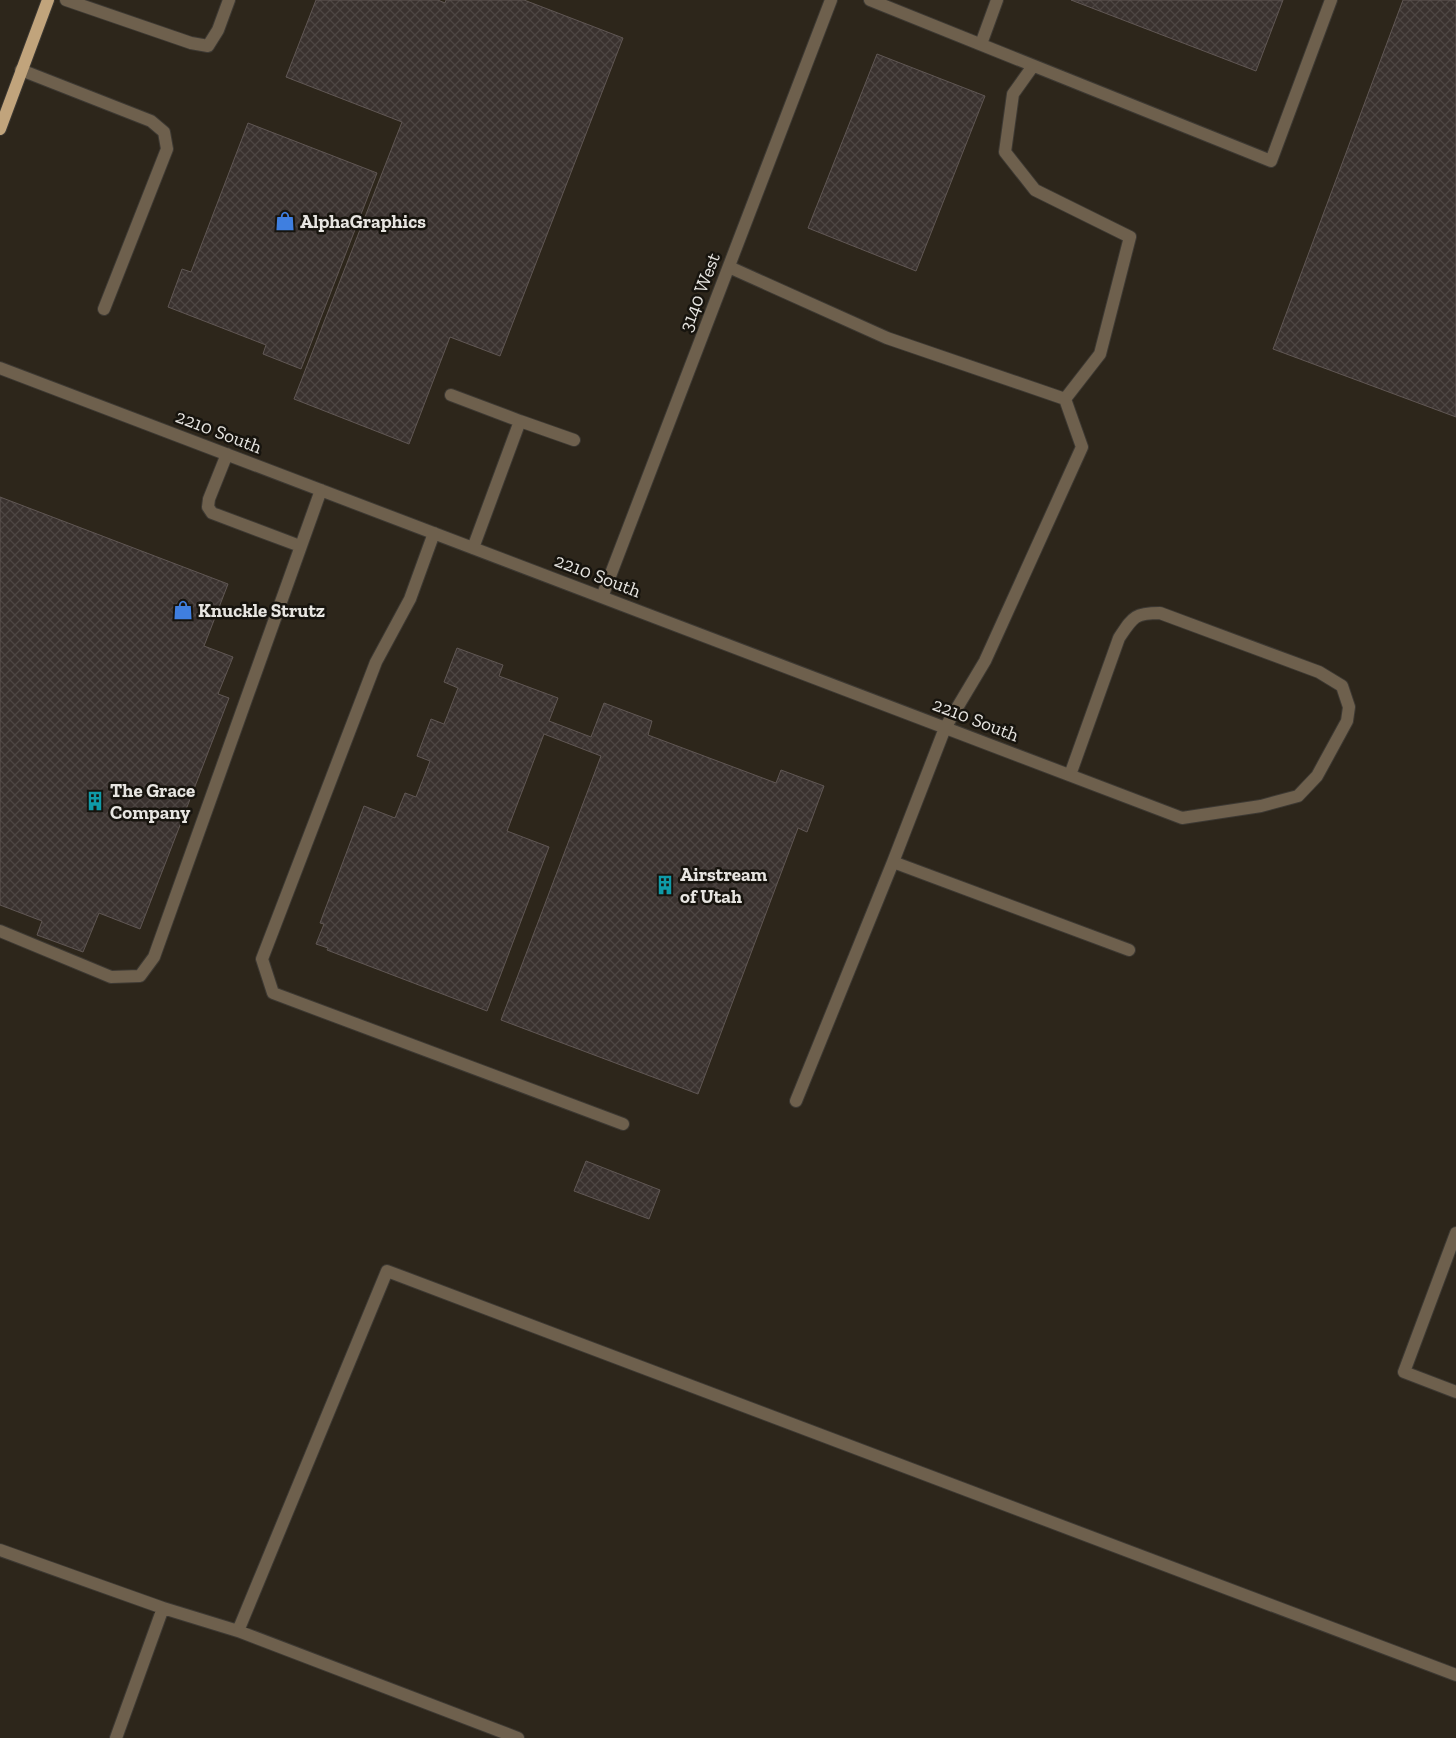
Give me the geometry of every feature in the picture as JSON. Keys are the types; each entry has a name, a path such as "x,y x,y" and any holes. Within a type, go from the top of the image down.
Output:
{"main road":[{"path":"0,130 48,0"}],"street":[{"path":"66,0 191,43 208,46 218,30 229,0"},
{"name":"3140 West","path":"602,597 831,0"},
{"path":"870,0 1271,162 1331,0"},
{"path":"981,44 997,0"},
{"path":"1033,66 1013,94 1005,152 1035,190 1130,237 1100,354 1065,399"},
{"path":"21,70 151,121 164,132 167,149 104,309"},
{"path":"729,267 887,338 1065,399"},
{"name":"2210 South","path":"0,368 1182,818 1261,806 1298,796 1317,776 1347,721 1349,707 1342,686 1319,672 1160,613 1144,613 1130,620 1119,638 1070,775"},
{"path":"451,395 574,440"},
{"path":"796,1100 894,862 945,728 985,662 1082,446 1065,399"},
{"path":"473,548 520,421"},
{"path":"228,454 209,499 208,507 212,513 300,546"},
{"path":"0,931 111,977 140,976 154,957 321,490"},
{"path":"434,533 410,598 376,662 262,959 272,993 623,1124"},
{"path":"894,862 1129,950"},
{"path":"1456,1233 1404,1372 1456,1392"},
{"path":"238,1631 387,1271 1456,1675"},
{"path":"0,1550 163,1608 238,1631 518,1738"},
{"path":"116,1738 163,1608"}],"shaded area":[{"path":"0,0 1456,0 1456,1738 0,1738"}],"building":[{"path":"316,0 438,0 445,3 446,0 524,0 623,38 500,356 450,337 409,444 294,399 402,122 286,77"},
{"path":"1071,0 1283,0 1256,71"},
{"path":"1403,0 1456,0 1456,417 1273,349"},
{"path":"877,54 985,96 916,271 808,228"},
{"name":"AlphaGraphics","path":"248,123 377,173 301,369 263,354 266,345 168,307 182,269 191,272"},
{"name":"The Grace Company","path":"0,497 228,584 204,646 233,657 218,694 229,698 140,929 99,913 83,952 37,935 42,921 0,905"},
{"name":"Airstream of Utah","path":"457,648 503,665 499,676 558,698 549,721 591,737 604,703 652,721 648,735 776,783 781,770 824,786 807,832 798,828 698,1094 501,1020 601,756 544,734 507,831 549,847 487,1011 327,950 328,948 316,944 324,924 320,923 364,806 395,818 405,793 416,797 430,761 417,756 431,719 444,724 458,688 444,682"},
{"path":"586,1161 660,1190 649,1219 574,1191"}],"place":[{"name":"AlphaGraphics","path":"285,221"},
{"name":"Knuckle Strutz","path":"183,610"},
{"name":"The Grace Company","path":"95,801"},
{"name":"Airstream of Utah","path":"665,885"}]}
